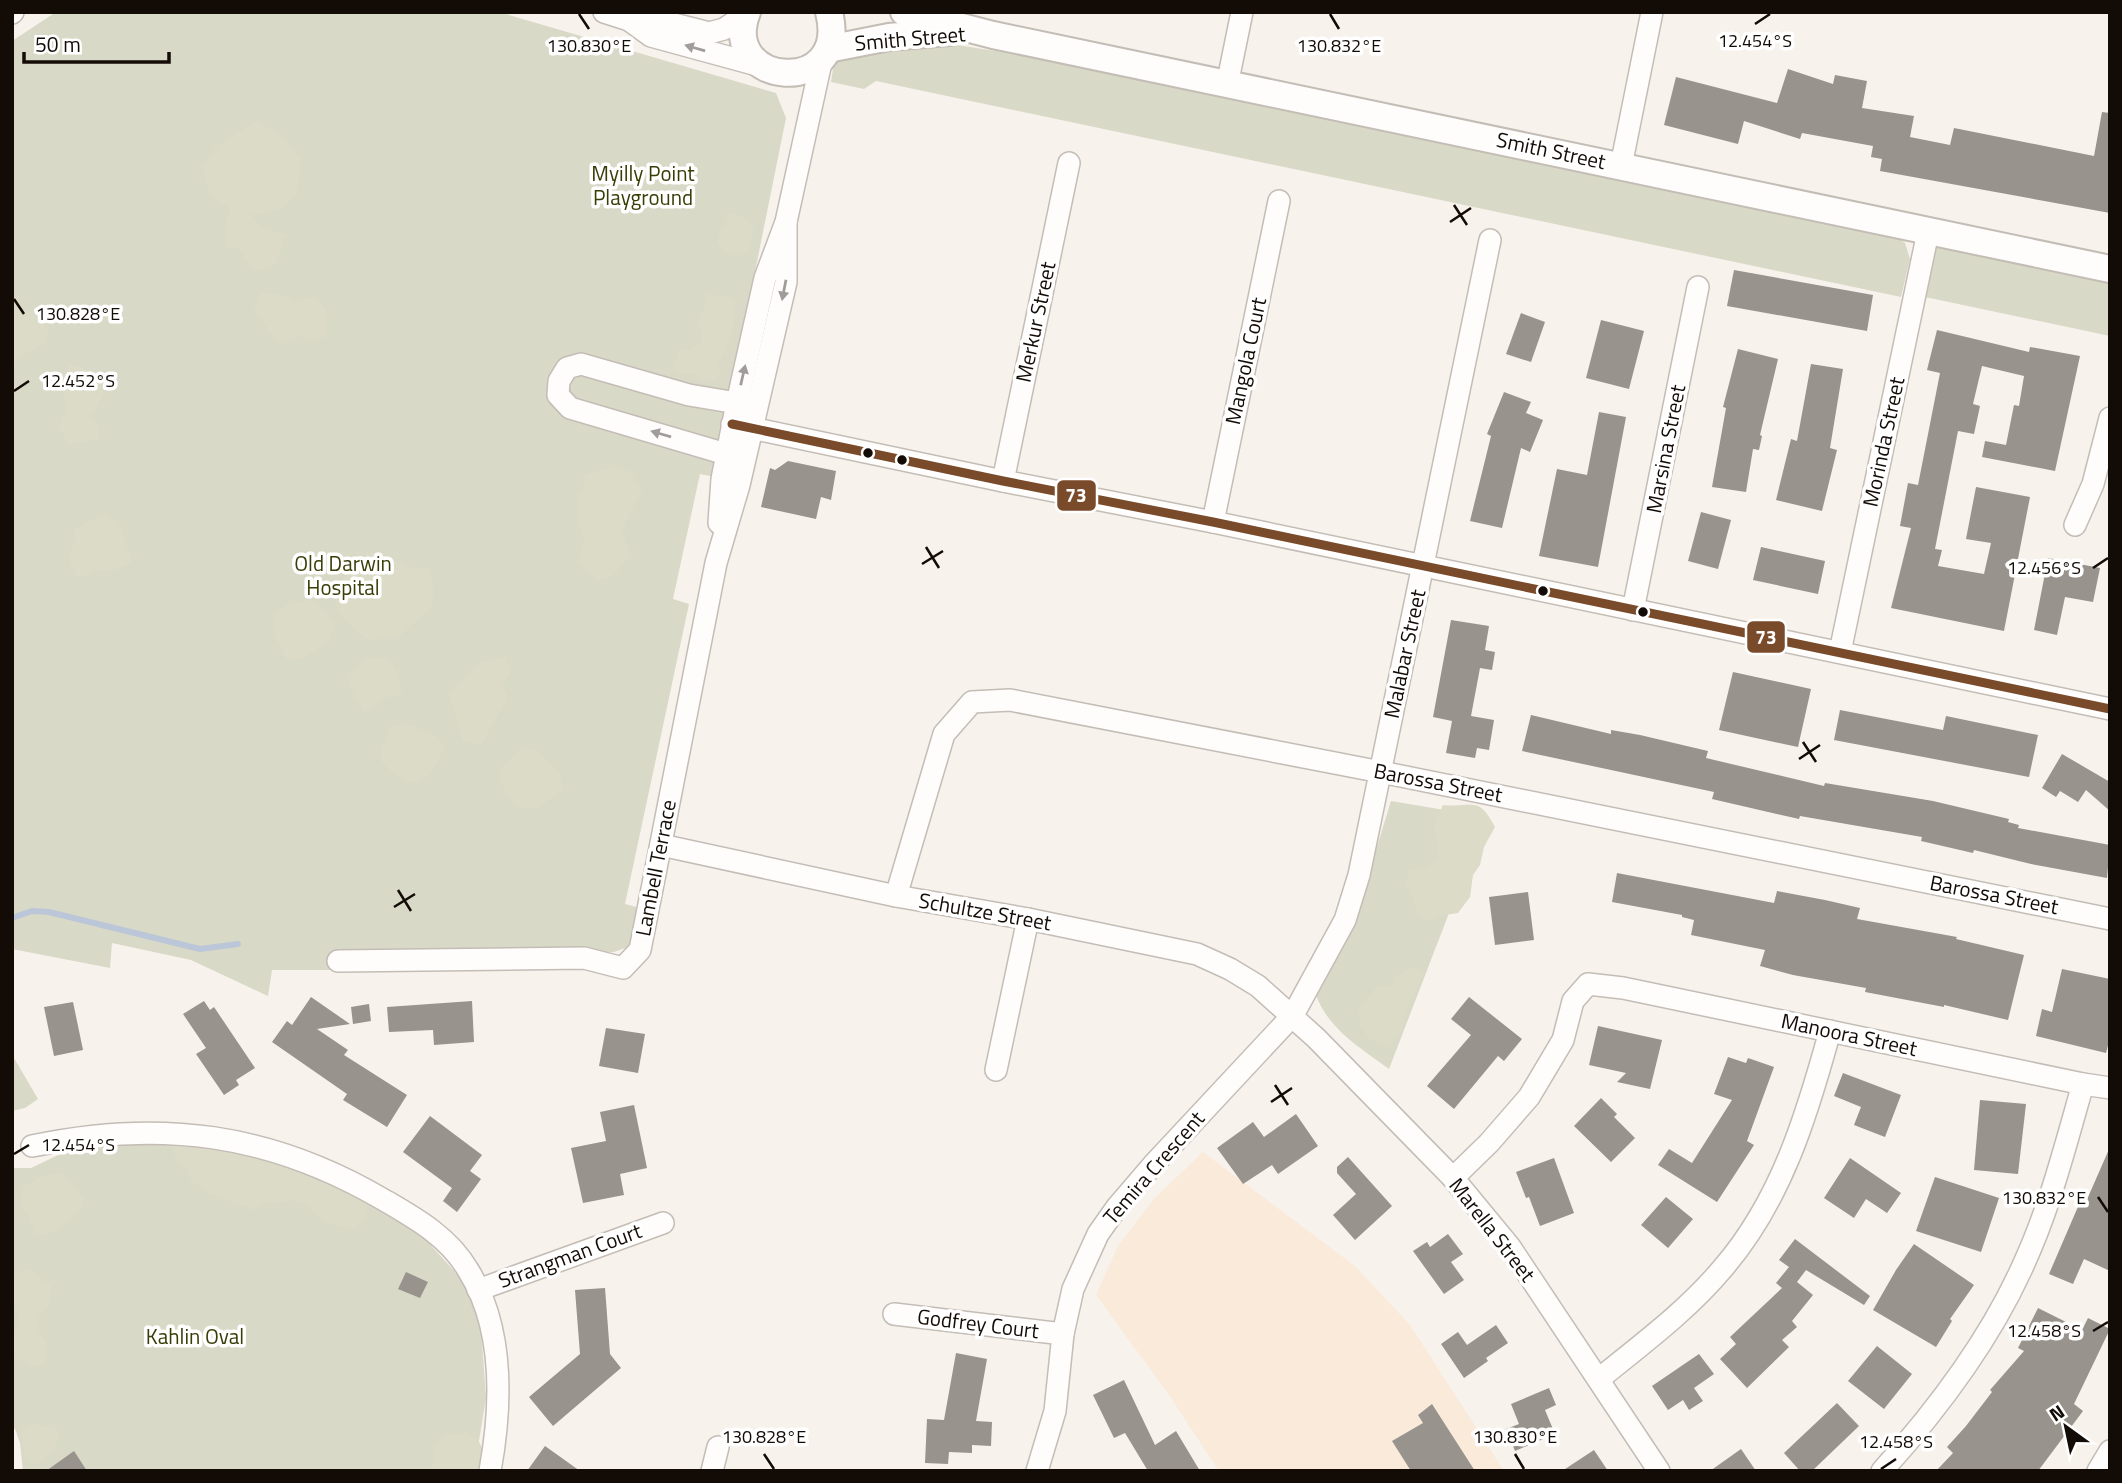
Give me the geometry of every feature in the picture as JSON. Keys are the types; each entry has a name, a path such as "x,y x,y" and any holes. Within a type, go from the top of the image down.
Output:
{"street":[{"path":"604,12 629,20 658,20 709,33 724,29 746,14"},
{"path":"825,54 832,31 829,12"},
{"name":"Smith Street","path":"904,12 993,35 1227,85 2110,269"},
{"path":"1227,85 1242,12"},
{"path":"1621,166 1652,12"},
{"path":"746,14 743,34 746,45 753,59 771,70"},
{"path":"629,20 651,36 771,70"},
{"name":"Smith Street","path":"771,70 792,74 803,72 825,54 866,40 946,32 993,35"},
{"name":"Lambell Terrace","path":"338,961 584,958 623,968 640,950 716,563 739,485 740,418 765,278 786,222 825,54"},
{"name":"Lambell Terrace","path":"771,70 795,83 802,91 806,100 806,127"},
{"name":"Merkur Street","path":"1003,481 1069,163"},
{"name":"Mangola Court","path":"1213,522 1279,201"},
{"name":"Lambell Terrace","path":"716,563 726,454 786,282 786,222"},
{"name":"Morinda Street","path":"1840,652 1928,232"},
{"name":"Malabar Street","path":"1293,1015 1345,920 1359,876 1490,240"},
{"name":"Marsina Street","path":"1633,610 1698,287"},
{"path":"726,454 570,408 558,395 559,380 567,368 581,364 689,395 740,418 1003,481 1213,522 2110,709"},
{"path":"2075,524 2093,484 2110,418"},
{"name":"Barossa Street","path":"896,896 944,734 972,702 1010,700 2110,919"},
{"name":"Schultze Street","path":"661,845 896,896 1028,919 1197,954 1258,986 1293,1015"},
{"path":"996,1070 1028,919"},
{"name":"Manoora Street","path":"1453,1178 1489,1143 1529,1097 1563,1040 1573,1001 1588,984 1623,988 2110,1088"},
{"name":"Marella Street","path":"1293,1015 1453,1178 1510,1247 1659,1471"},
{"name":"Temira Crescent","path":"1037,1471 1055,1411 1063,1334 1073,1289 1098,1234 1158,1159 1293,1015"},
{"path":"1599,1379 1681,1313 1724,1268 1758,1221 1786,1167 1811,1098 1830,1031"},
{"path":"1882,1471 1918,1431 1996,1320 2022,1269 2057,1176 2083,1084"},
{"path":"32,1146 68,1138 132,1133 222,1139 279,1151 311,1162 412,1216 444,1240 468,1270 489,1319 497,1362 498,1406 490,1471"},
{"name":"Strangman Court","path":"478,1290 663,1223"},
{"name":"Godfrey Court","path":"894,1314 1063,1334"},
{"path":"712,1471 718,1447"},
{"path":"2098,1471 2110,1451"}],"shaded area":[{"path":"1203,1152 1355,1266 1410,1325 1504,1471 1219,1471 1167,1392 1096,1295 1118,1246 1154,1199"}],"green space":[{"name":"Old Darwin Hospital","path":"56,12 499,12 776,93 786,118 715,477 700,474 673,599 689,604 625,904 640,908 635,933 628,947 614,952 350,952 349,970 272,970 268,996 191,960 112,943 110,968 12,949 12,41"},
{"path":"944,43 1027,56 1891,233 1905,243 1910,259 1901,297 876,81 864,89 831,82 834,63 844,51"},
{"path":"257,121 284,139 300,157 300,164 298,187 291,200 278,209 251,215 262,227 286,235 275,265 255,271 237,247 225,248 230,209 210,194 203,167 217,146"},
{"path":"731,213 742,216 754,229 749,252 740,252 734,256 717,243"},
{"path":"1940,244 2110,280 2110,336 1925,297 1933,251"},
{"path":"262,292 289,297 293,302 316,296 326,311 327,336 312,341 298,335 278,343 254,310"},
{"path":"707,294 736,301 732,331 718,363 721,373 716,379 700,380 695,375 680,375 673,368 679,350 689,350 701,343 703,331 697,323"},
{"path":"18,309 39,312 49,328 45,344 22,355 12,369 12,311"},
{"path":"69,365 93,371 105,392 91,416 99,428 99,439 69,444 58,428 67,408 61,385"},
{"path":"611,467 629,471 642,490 622,531 631,555 611,578 598,580 579,564 584,539 578,524 577,496 583,488 585,475"},
{"path":"102,515 119,522 132,562 115,570 95,570 78,579 69,560 76,536 73,530"},
{"path":"370,552 386,555 406,567 429,568 434,591 432,606 399,637 380,636 371,642 340,614 333,589 347,575 353,562"},
{"path":"310,599 319,605 336,625 329,640 303,659 287,660 273,632 274,613 291,603"},
{"path":"367,657 389,659 397,673 402,694 384,698 365,712 351,690 348,675"},
{"path":"505,657 511,670 502,686 508,697 480,746 462,741 448,694 480,663"},
{"path":"406,724 436,735 445,748 429,776 412,784 395,775 381,762 381,751 390,726"},
{"path":"522,747 537,751 560,774 563,789 538,808 519,809 507,794 499,776 504,766"},
{"path":"1391,801 1486,817 1389,1069 1336,1027 1315,993 1353,925"},
{"path":"1443,805 1479,807 1495,827 1484,847 1480,865 1473,875 1470,897 1458,913 1431,921 1418,916 1405,882 1410,870 1427,867 1438,860 1434,826"},
{"path":"1415,966 1424,972 1407,1009 1401,1031 1391,1044 1386,1046 1369,1038 1359,1026 1358,1009 1377,986 1393,987 1394,978"},
{"path":"12,1050 38,1099 25,1108 12,1111"},
{"name":"Kahlin Oval","path":"181,1141 300,1163 418,1231 466,1284 481,1326 486,1398 474,1471 23,1471 20,1443 15,1429 12,1428 12,1168 31,1168 83,1143"},
{"path":"180,1143 214,1148 227,1153 241,1150 309,1172 315,1180 329,1181 364,1199 368,1209 364,1221 353,1228 338,1226 322,1220 309,1204 302,1202 264,1202 254,1210 210,1193 192,1182 186,1167 179,1163 172,1150"},
{"path":"59,1173 68,1179 84,1199 78,1214 52,1233 36,1234 22,1206 23,1187 40,1177"},
{"path":"33,1269 40,1279 51,1284 49,1306 38,1318 38,1330 46,1341 47,1360 38,1368 12,1356 12,1333 18,1326 19,1312 12,1304 12,1280 19,1272"},
{"path":"32,1424 55,1428 60,1433 52,1452 34,1462 25,1458 21,1430"},
{"path":"467,1432 482,1448 481,1471 431,1471 439,1442 443,1438"}],"building":[{"path":"1788,69 1833,84 1835,75 1867,81 1862,108 1914,116 1910,137 1950,145 1954,128 2094,156 2102,112 2110,113 2110,213 1880,171 1882,159 1871,157 1873,146 1802,133 1800,139 1744,121 1738,144 1664,125 1676,77 1777,103"},
{"path":"1734,270 1873,295 1867,331 1727,306"},
{"path":"1521,313 1545,322 1531,362 1506,354"},
{"path":"1601,320 1644,331 1629,389 1586,378"},
{"path":"1937,330 2029,352 2030,347 2080,356 2055,471 1982,457 1985,441 2006,445 2014,405 2019,406 2024,376 1982,366 1973,404 1980,406 1974,434 1958,431 1935,549 1942,550 1938,566 1984,574 1991,543 1966,539 1976,487 2030,497 2004,631 1891,608 1911,528 1900,526 1908,483 1918,485 1940,373 1927,370"},
{"path":"1738,349 1778,359 1759,450 1753,449 1746,492 1712,487 1726,408 1723,407"},
{"path":"1811,364 1843,369 1830,448 1837,450 1822,511 1776,500 1791,439 1797,441"},
{"path":"1504,392 1531,402 1526,413 1543,420 1530,452 1521,448 1502,528 1470,521 1491,436 1487,434"},
{"path":"1599,412 1626,417 1598,567 1539,556 1557,469 1587,475"},
{"path":"788,461 836,471 831,500 821,497 816,519 761,507 770,468 775,470"},
{"path":"1701,512 1731,520 1718,569 1688,561"},
{"path":"1761,547 1825,561 1818,594 1753,580"},
{"path":"2048,558 2100,568 2093,602 2065,597 2057,635 2034,630"},
{"path":"1451,620 1489,626 1485,650 1495,652 1492,670 1480,668 1471,716 1494,720 1489,750 1477,748 1475,758 1446,753 1452,721 1433,717"},
{"path":"1733,672 1811,689 1798,747 1719,730"},
{"path":"1840,710 1943,730 1946,716 2038,735 2029,777 1834,740"},
{"path":"1531,715 1611,734 1611,730 1640,735 1708,751 1706,758 1824,786 1825,783 1933,801 2009,819 2008,822 2019,825 2018,828 2110,845 2107,878 1974,850 1973,853 1921,841 1922,837 1800,816 1799,819 1712,799 1714,792 1522,751"},
{"path":"2062,754 2110,782 2110,811 2086,790 2078,802 2060,791 2056,797 2042,788"},
{"path":"1617,873 1774,903 1777,891 1825,900 1860,908 1857,919 1957,937 1956,939 2024,955 2008,1020 1944,1005 1865,992 1866,988 1793,975 1760,966 1765,950 1691,935 1694,920 1682,915 1612,902"},
{"path":"1528,892 1534,940 1495,945 1489,897"},
{"path":"2062,969 2110,979 2110,1038 2106,1053 2036,1036 2042,1009 2052,1012"},
{"path":"311,997 350,1024 317,1029 348,1050 344,1055 407,1095 387,1127 343,1100 347,1094 272,1042 287,1021 292,1025"},
{"path":"1469,997 1522,1039 1504,1061 1498,1056 1454,1109 1427,1086 1471,1035 1451,1019"},
{"path":"204,1001 210,1010 214,1007 255,1068 236,1080 239,1085 224,1095 196,1054 206,1048 183,1014"},
{"path":"472,1001 474,1042 434,1045 433,1030 389,1032 387,1007"},
{"path":"73,1002 83,1050 54,1056 44,1007"},
{"path":"369,1004 371,1021 353,1024 351,1007"},
{"path":"1598,1026 1662,1040 1650,1089 1617,1082 1626,1073 1589,1065"},
{"path":"606,1028 645,1034 638,1073 599,1066"},
{"path":"1728,1057 1746,1063 1748,1058 1774,1067 1747,1141 1754,1145 1717,1202 1658,1165 1669,1149 1692,1163 1732,1100 1714,1094"},
{"path":"1843,1073 1901,1095 1885,1137 1854,1125 1861,1107 1834,1096"},
{"path":"1601,1098 1617,1114 1614,1117 1635,1138 1611,1162 1574,1126"},
{"path":"1980,1100 2026,1104 2018,1174 1974,1170"},
{"path":"634,1105 647,1168 620,1174 624,1195 583,1203 571,1148 606,1141 600,1112"},
{"path":"1296,1114 1318,1146 1278,1174 1272,1165 1243,1184 1217,1148 1253,1122 1264,1137"},
{"path":"430,1116 482,1155 470,1171 481,1179 457,1212 443,1201 452,1188 403,1152"},
{"path":"2110,1147 2110,1271 2084,1259 2073,1284 2049,1274 2080,1202 2085,1204"},
{"path":"1348,1157 1392,1206 1355,1240 1333,1215 1356,1194 1337,1173 1337,1167"},
{"path":"1554,1158 1574,1213 1540,1226 1516,1172"},
{"path":"1850,1158 1901,1193 1887,1213 1866,1199 1854,1218 1824,1198"},
{"path":"1935,1177 1999,1198 1981,1252 1916,1231"},
{"path":"1666,1197 1693,1219 1668,1248 1641,1225"},
{"path":"1448,1234 1463,1254 1451,1262 1464,1280 1444,1294 1413,1251 1427,1242 1430,1247"},
{"path":"1795,1239 1870,1296 1864,1305 1806,1270 1797,1282 1813,1295 1792,1321 1797,1327 1782,1340 1789,1347 1747,1388 1720,1359 1736,1344 1730,1337 1782,1288 1776,1283 1789,1267 1779,1260"},
{"path":"1914,1244 1974,1285 1950,1319 1952,1321 1936,1347 1873,1310"},
{"path":"406,1272 428,1282 420,1298 398,1289"},
{"path":"605,1288 610,1354 621,1368 553,1426 529,1397 580,1354 575,1290"},
{"path":"2038,1308 2082,1330 2088,1318 2110,1329 2074,1404 2083,1411 2038,1471 1936,1471 1953,1453 1947,1447 1992,1392 1990,1390 2024,1351 2018,1348"},
{"path":"1496,1325 1508,1343 1464,1378 1441,1344 1458,1332 1467,1345"},
{"path":"1877,1346 1912,1374 1884,1409 1848,1381"},
{"path":"956,1353 987,1359 976,1421 992,1422 991,1446 972,1445 972,1453 949,1452 948,1464 925,1463 927,1419 944,1420"},
{"path":"1699,1354 1714,1374 1694,1388 1703,1401 1689,1410 1683,1400 1668,1410 1652,1386"},
{"path":"1124,1380 1155,1445 1176,1431 1200,1471 1148,1471 1125,1433 1114,1438 1093,1395"},
{"path":"1549,1388 1556,1405 1545,1410 1555,1434 1515,1451 1506,1429 1519,1424 1511,1404"},
{"path":"1837,1403 1859,1426 1812,1471 1800,1471 1784,1453"},
{"path":"1432,1404 1475,1471 1411,1471 1392,1441 1423,1423 1418,1415"},
{"path":"545,1446 580,1471 527,1471"},
{"path":"1741,1449 1756,1471 1710,1471"},
{"path":"1594,1450 1608,1471 1562,1471"},
{"path":"74,1451 87,1471 46,1471"}],"waterway":[{"path":"12,918 32,911 49,912 200,949 238,944"}],"transit line":[{"name":"73","path":"732,424 2110,709"}],"park label":[{"name":"Myilly Point Playground","path":"643,186"}]}
